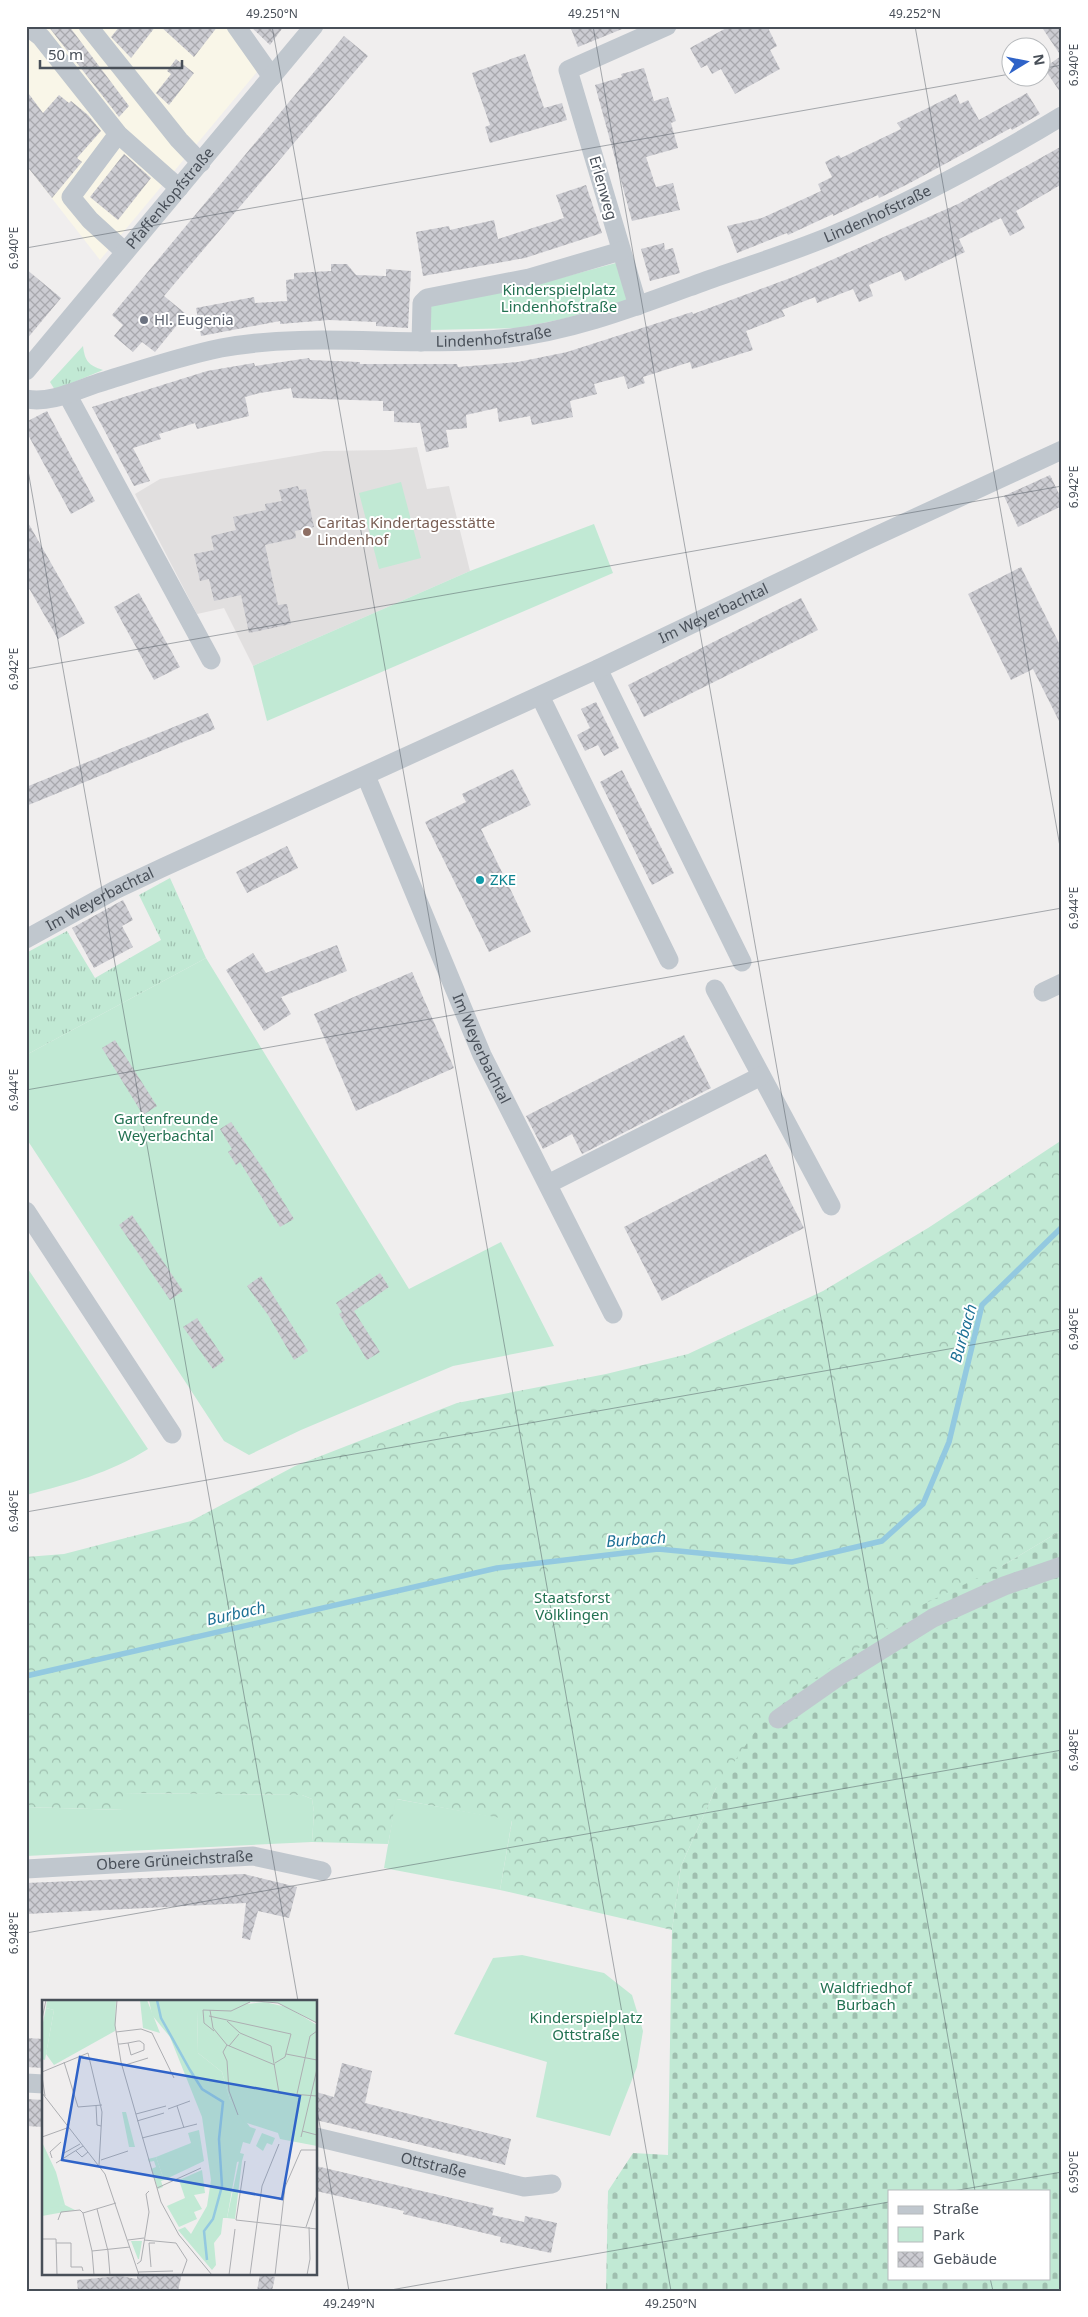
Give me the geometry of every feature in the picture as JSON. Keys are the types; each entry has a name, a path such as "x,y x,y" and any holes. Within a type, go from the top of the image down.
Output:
{"street":[{"path":"27,26 41,37 118,134 179,188"},
{"path":"88,26 179,140 201,162"},
{"path":"236,26 272,77"},
{"name":"Pfaffenkopfstraße","path":"26,371 314,26"},
{"name":"Erlenweg","path":"638,306 568,70 667,26"},
{"name":"Lindenhofstraße","path":"67,394 205,352 258,342 319,338 421,342 501,339 536,334 638,306 828,237 940,183 1062,116"},
{"path":"118,134 71,196 90,220 125,252"},
{"path":"421,342 422,303 427,298 529,278 621,251"},
{"path":"26,399 40,401 67,394 210,660"},
{"name":"Im Weyerbachtal","path":"26,939 115,890 540,696 863,542 1062,450"},
{"path":"598,669 742,962"},
{"path":"540,696 669,960"},
{"name":"Im Weyerbachtal","path":"366,776 482,1055 613,1314"},
{"path":"1043,992 1062,983"},
{"path":"714,989 831,1206"},
{"path":"548,1184 760,1076"},
{"path":"26,1211 172,1434"},
{"path":"778,1719 838,1677 933,1618 1004,1586 1062,1566"},
{"name":"Obere Grüneichstraße","path":"26,1869 253,1856 322,1871"},
{"path":"26,2083 42,2084"},
{"name":"Ottstraße","path":"318,2136 524,2187 552,2184"}],"shaded area":[{"path":"26,26 244,26 266,61 100,260 26,165"},
{"name":"Caritas Kindertagesstätte Lindenhof","path":"417,447 427,489 449,486 470,571 253,666 224,608 197,614 135,494 160,479 324,451 390,450"}],"green space":[{"name":"Kinderspielplatz Lindenhofstraße","path":"616,263 627,300 567,318 519,328 430,330 428,315 432,305 530,286"},
{"path":"83,346 88,362 103,370 55,390 50,382"},
{"path":"401,482 421,558 379,569 359,493"},
{"path":"594,524 613,573 267,721 253,666 470,571"},
{"path":"170,878 206,958 26,1055 26,953 67,931 95,978 161,940 139,895"},
{"name":"Gartenfreunde Weyerbachtal","path":"206,958 409,1289 501,1242 554,1346 453,1366 301,1430 249,1455 224,1441 26,1138 26,1055"},
{"name":"Staatsforst Völklingen","path":"1062,1140 1062,1530 1002,1566 716,1788 681,1866 672,1930 500,1890 512,1821 397,1799 388,1844 312,1842 314,1812 312,1799 302,1795 123,1793 124,1810 26,1807 26,1557 64,1554 191,1521 295,1466 457,1403 606,1374 688,1354 823,1291 928,1228"},
{"path":"26,1266 148,1449 104,1471 26,1495"},
{"name":"Waldfriedhof Burbach","path":"1062,1530 1062,2291 606,2291 608,2191 633,2153 668,2155 672,1930 681,1866 716,1788 770,1710 916,1608 1002,1566"},
{"path":"123,1793 302,1795 312,1799 314,1812 312,1842 26,1856 26,1807 123,1810"},
{"path":"396,1799 512,1820 500,1890 384,1868"},
{"name":"Kinderspielplatz Ottstraße","path":"522,1955 604,1973 632,1995 643,2031 637,2067 610,2136 536,2117 547,2062 454,2034 493,1958"}],"building":[{"path":"48,26 69,26 129,106 119,117"},
{"path":"120,26 156,26 131,58 111,37"},
{"path":"160,26 218,26 194,57"},
{"path":"250,26 284,26 270,45"},
{"path":"570,26 627,26 627,27 578,47"},
{"path":"730,26 767,26 777,46 770,50 780,69 735,94 721,69 712,74 707,65 701,68 690,48"},
{"path":"1041,26 1062,26 1062,95 1050,77 1050,64 1061,56"},
{"path":"344,36 368,56 164,296 186,314 155,352 142,342 133,352 114,336 123,325 112,315"},
{"path":"525,54 544,108 562,103 567,120 490,143 485,127 490,125 472,73"},
{"path":"176,59 194,73 169,105 156,93 171,74 167,71"},
{"path":"644,68 654,101 668,97 676,121 671,123 678,148 646,157 656,187 673,183 680,210 632,221 595,85 622,77 621,74"},
{"path":"26,90 43,113 59,95 69,103 71,101 88,115 101,131 77,158 82,162 52,198 26,165"},
{"path":"1027,93 1040,114 1012,130 1011,128 879,198 878,195 788,235 787,233 737,253 727,226 762,218 821,191 818,184 832,177 825,162 839,155 841,158 901,129 897,123 956,94 960,104 968,100 979,120"},
{"path":"1062,146 1062,184 1016,211 1025,228 1010,236 1001,218 959,239 965,252 905,281 901,271 869,285 873,296 859,302 853,289 817,303 815,297 782,310 785,316 746,331 753,350 692,369 690,362 643,377 645,383 628,389 624,376 594,384 597,394 570,401 573,417 532,425 530,416 499,422 497,408 466,415 467,428 446,430 449,447 426,452 420,423 394,422 394,411 383,411 383,401 293,398 291,388 245,397 249,416 197,429 195,423 159,434 161,439 133,448 150,481 134,486 92,407 207,371 254,363 255,366 309,358 310,360 360,362 360,364 457,364 458,367 518,362 567,352 692,312 693,314 793,277 958,204"},
{"path":"124,154 151,178 118,220 90,197"},
{"path":"586,185 602,233 525,258 423,276 416,232 449,226 450,230 494,220 498,239 564,218 556,195"},
{"path":"664,243 665,250 673,248 680,273 650,281 641,249"},
{"path":"331,264 347,264 356,275 386,276 386,269 411,271 408,328 376,326 376,322 329,320 280,324 280,321 201,336 196,308 254,297 255,303 287,301 286,280 294,279 294,273 331,271"},
{"path":"26,269 61,298 26,340"},
{"path":"47,411 95,501 71,514 26,431 26,422"},
{"path":"1050,475 1062,500 1062,506 1018,527 1004,496"},
{"path":"298,486 299,490 306,489 314,527 295,531 296,538 265,545 278,605 287,604 291,624 249,633 241,595 214,601 209,579 200,581 194,554 214,550 211,536 236,530 233,517 266,510 265,504 282,501 279,490"},
{"path":"26,519 85,623 58,639 26,583"},
{"path":"1021,567 1062,649 1062,727 1033,669 1011,680 968,594"},
{"path":"139,593 180,667 154,680 114,607"},
{"path":"801,598 818,630 644,717 628,685"},
{"path":"596,702 619,748 604,756 598,745 585,751 577,735 590,728 581,709"},
{"path":"208,713 215,729 26,806 26,787"},
{"name":"ZKE","path":"513,769 531,805 481,829 531,932 489,952 425,822 466,802 462,794"},
{"path":"622,770 674,873 652,885 600,782"},
{"path":"287,846 298,868 247,893 236,872"},
{"path":"123,900 133,920 122,926 133,947 94,968 72,928"},
{"path":"337,945 347,971 281,997 291,1014 264,1031 226,970 253,953 266,973"},
{"path":"412,972 454,1068 356,1111 314,1014"},
{"path":"684,1035 711,1088 582,1154 572,1134 543,1149 526,1116"},
{"path":"115,1040 157,1106 143,1115 102,1048"},
{"path":"231,1122 266,1173 294,1219 280,1227 240,1162 236,1165 228,1152 232,1149 220,1129"},
{"path":"766,1154 804,1228 662,1301 624,1227"},
{"path":"132,1215 183,1291 170,1300 119,1225"},
{"path":"380,1273 389,1287 354,1311 380,1352 367,1360 339,1314 342,1312 336,1303"},
{"path":"261,1276 308,1351 294,1360 268,1315 247,1286"},
{"path":"197,1318 225,1360 213,1369 183,1327"},
{"path":"244,1874 297,1887 289,1918 258,1911 250,1940 242,1938 246,1903 26,1914 26,1883"},
{"path":"26,2038 42,2039 42,2068 26,2067"},
{"path":"342,2063 372,2071 365,2103 511,2139 505,2165 318,2120 318,2093 334,2097"},
{"path":"26,2099 42,2100 42,2127 26,2126"},
{"path":"318,2166 494,2208 492,2215 524,2222 525,2216 557,2223 551,2253 500,2242 501,2237 403,2214 404,2211 318,2191"},
{"path":"137,2274 182,2274 178,2291 78,2291 77,2280 120,2276 137,2279"},
{"path":"260,2274 275,2277 272,2291 257,2291"}],"waterway":[{"name":"Burbach","path":"26,1676 497,1568 658,1549 792,1562 882,1541 923,1504 949,1442 982,1305 1062,1227"}],"place":[{"name":"Hl. Eugenia","path":"144,320"},
{"name":"Caritas Kindertagesstätte Lindenhof","path":"307,532"},
{"name":"ZKE","path":"480,880"}]}
